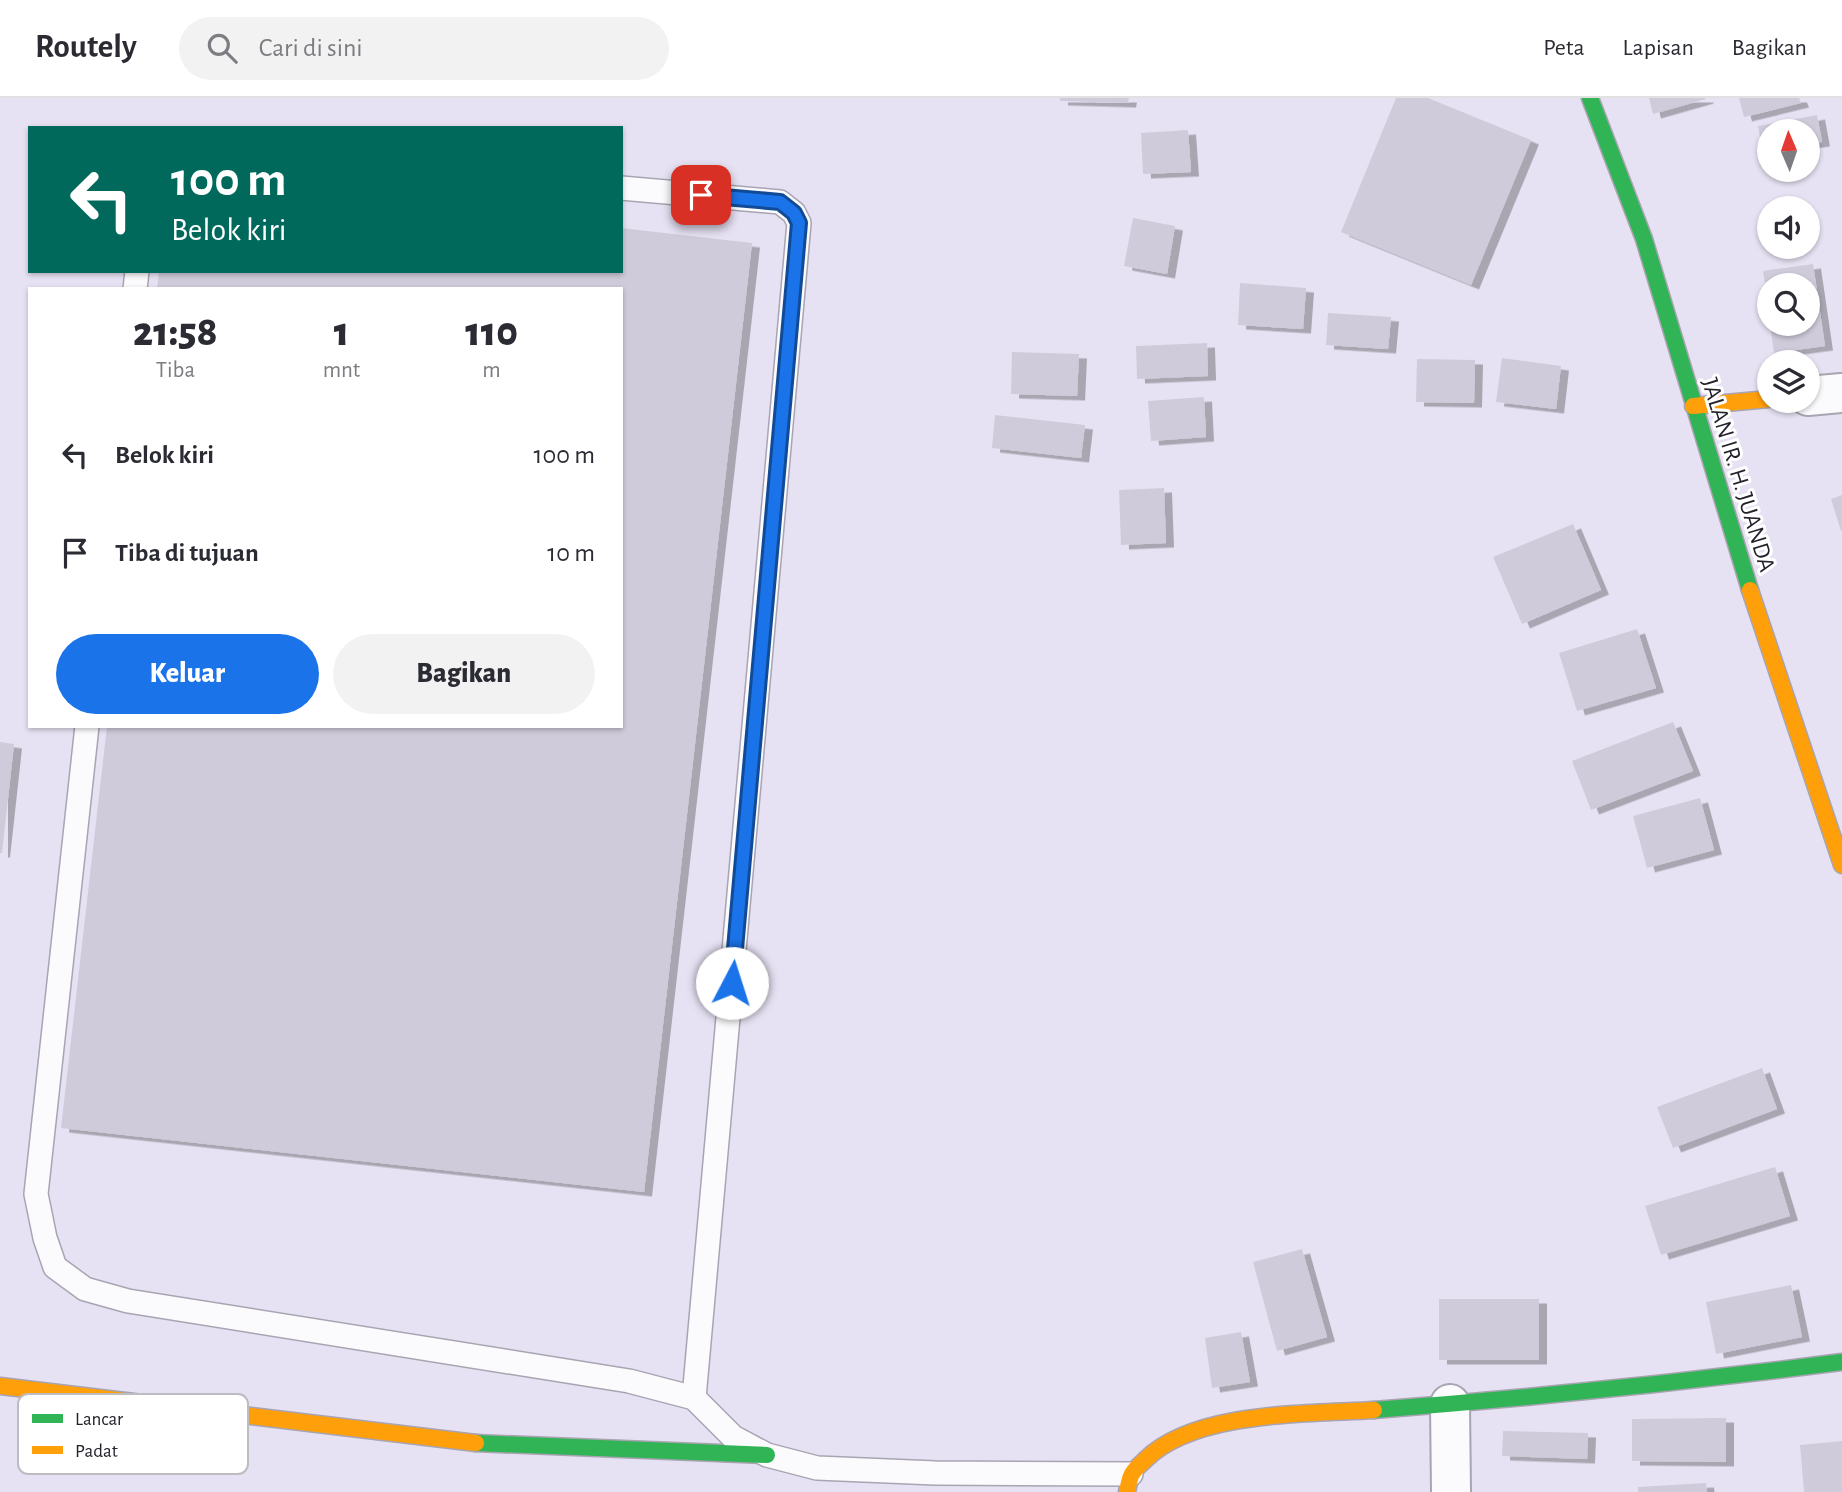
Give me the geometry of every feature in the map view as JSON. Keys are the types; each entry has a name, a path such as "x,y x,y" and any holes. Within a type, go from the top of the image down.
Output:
{"street":[{"name":"JALAN IR. H. JUANDA","path":"1590,98 1643,239 1773,663 1842,865"},
{"path":"1820,395 1842,393"},
{"path":"1693,406 1757,401"},
{"path":"1129,1483 1151,1454 1174,1439 1212,1425 1269,1417 1450,1404 1684,1382 1842,1362"},
{"path":"0,1386 66,1394"},
{"path":"1450,1404 1451,1492"},
{"path":"248,1416 494,1446 767,1455"}],"lane":[{"path":"623,188 780,202 794,213 799,223 694,1398"},
{"path":"87,728 36,1194 44,1238 55,1267 85,1289 128,1301 629,1381 694,1398 733,1437 767,1455 817,1468 1129,1483"}],"building":[{"path":"1060,98 1129,98 1128,103 1060,101"},
{"path":"1396,98 1428,98 1531,140 1471,285 1341,232"},
{"path":"1649,98 1705,98 1706,99 1653,114"},
{"path":"1739,98 1799,98 1801,103 1744,117"},
{"path":"1817,115 1818,119 1796,119"},
{"path":"1188,130 1191,172 1143,174 1141,133"},
{"path":"1133,218 1175,226 1167,274 1124,266"},
{"path":"623,228 752,243 644,1192 61,1128 107,728 623,728 623,287 157,287 159,273 623,273"},
{"path":"1813,264 1814,273 1763,273"},
{"path":"1240,283 1306,288 1303,329 1238,325"},
{"path":"1820,312 1825,346 1774,350 1772,336 1820,336"},
{"path":"1328,313 1391,317 1388,349 1326,345"},
{"path":"1207,343 1208,376 1137,379 1136,346"},
{"path":"1012,352 1079,354 1077,396 1011,394"},
{"path":"1502,358 1561,366 1556,409 1496,402"},
{"path":"1417,359 1475,360 1474,403 1416,402"},
{"path":"1204,397 1206,437 1151,441 1148,401"},
{"path":"995,415 1085,425 1081,458 992,448"},
{"path":"1164,488 1166,543 1121,545 1119,490"},
{"path":"1842,495 1842,531 1841,531 1831,499"},
{"path":"1573,524 1601,590 1522,624 1493,557"},
{"path":"1637,629 1656,688 1577,711 1559,653"},
{"path":"1673,722 1693,771 1591,810 1572,761"},
{"path":"0,742 14,744 2,853 0,853"},
{"path":"1700,798 1714,850 1647,868 1633,816"},
{"path":"1762,1068 1777,1109 1673,1148 1657,1107"},
{"path":"1775,1167 1790,1216 1661,1255 1645,1206"},
{"path":"1302,1249 1327,1337 1277,1351 1253,1262"},
{"path":"1791,1285 1802,1337 1716,1354 1706,1302"},
{"path":"1439,1299 1539,1299 1539,1360 1439,1360"},
{"path":"1241,1332 1250,1382 1212,1388 1205,1338"},
{"path":"1726,1418 1726,1462 1632,1461 1632,1419"},
{"path":"1503,1431 1588,1433 1587,1459 1502,1456"},
{"path":"1842,1441 1842,1492 1804,1492 1800,1445"},
{"path":"1706,1483 1707,1492 1638,1492 1638,1487"}],"traffic: fast":[{"path":"1590,98 1644,239 1750,590"},
{"path":"1374,1410 1608,1389 1842,1362"},
{"path":"476,1443 767,1455"}],"traffic: slow":[{"path":"1693,406 1757,400"},
{"path":"1750,590 1842,865"},
{"path":"0,1386 67,1394"},
{"path":"1127,1492 1132,1474 1145,1460 1166,1444 1192,1432 1253,1418 1374,1410"},
{"path":"248,1416 476,1443"}],"route":[{"path":"701,195 780,202 794,213 799,223 732,983"}]}
